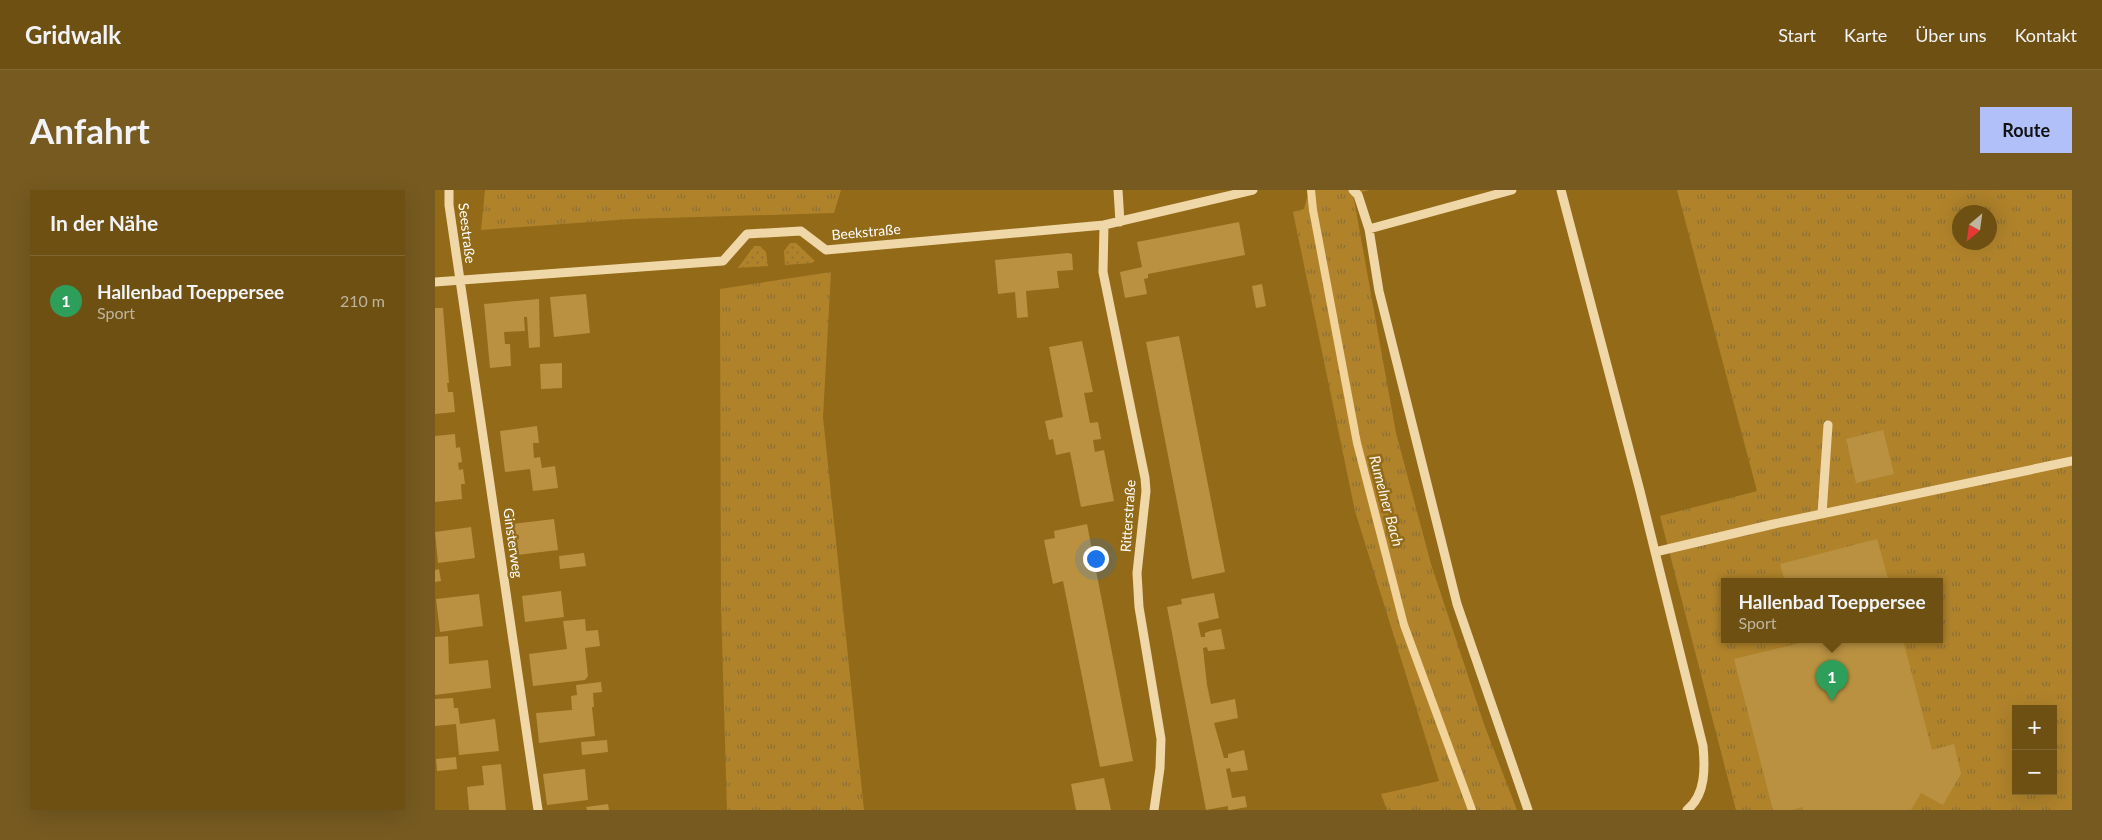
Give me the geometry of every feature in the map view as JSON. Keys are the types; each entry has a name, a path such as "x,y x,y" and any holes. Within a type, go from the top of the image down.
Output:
{"street":[{"name":"Seestraße","path":"449,190 449,205 459,280"},
{"path":"1118,190 1120,222"},
{"name":"Beekstraße","path":"435,282 723,261 747,234 801,231 827,250 1104,225 1253,190"},
{"path":"1353,190 1358,194 1369,229 1379,291 1457,604 1529,810"},
{"path":"1369,229 1512,190"},
{"path":"1561,190 1592,302 1703,746 1705,767 1702,784 1698,797 1687,810"},
{"name":"Ritterstraße","path":"1104,225 1103,272 1145,478 1146,491 1137,573 1139,606 1161,739 1160,768 1154,810"},
{"name":"Ginsterweg","path":"459,280 539,810"},
{"path":"1822,514 1828,425"},
{"path":"1655,552 1822,514 2072,461"}],"green space":[{"path":"485,190 841,190 834,213 631,219 481,230"},
{"path":"1309,190 1370,190 1353,194 1396,433 1431,564 1485,727 1517,810 1387,810 1381,794 1439,781 1355,511 1293,212 1304,209"},
{"path":"1677,190 2072,190 2072,810 1736,810 1660,516 1757,491"},
{"path":"790,243 796,243 815,261 812,263 785,265 784,251"},
{"path":"754,246 760,246 766,252 768,266 738,268"},
{"path":"831,272 823,417 864,810 727,810 721,606 720,289"}],"building":[{"path":"1239,222 1245,255 1148,274 1148,278 1144,279 1147,294 1125,298 1120,272 1142,267 1137,242"},
{"path":"1072,254 1073,270 1057,271 1059,288 1026,291 1028,317 1017,318 1015,292 998,294 995,260"},
{"path":"1262,284 1266,306 1256,308 1252,286"},
{"path":"586,294 590,333 554,337 550,297"},
{"path":"539,299 540,347 529,348 527,317 524,317 525,331 504,332 505,344 510,344 511,366 490,368 484,304"},
{"path":"435,308 443,308 449,383 447,383 448,392 453,392 455,412 435,414"},
{"path":"1179,336 1225,572 1192,579 1146,342"},
{"path":"1082,341 1093,392 1084,393 1090,423 1098,422 1101,439 1093,440 1095,452 1104,450 1114,501 1081,507 1070,452 1056,455 1053,439 1049,440 1045,421 1063,417 1049,347"},
{"path":"562,363 562,388 541,389 540,364"},
{"path":"537,426 539,443 533,443 534,458 540,457 542,468 555,466 558,488 533,491 530,469 505,472 500,431"},
{"path":"1883,430 1894,474 1856,483 1846,439"},
{"path":"455,434 456,448 460,447 462,462 458,463 459,470 463,469 465,484 461,484 462,499 435,502 435,436"},
{"path":"554,519 558,550 517,555 512,524"},
{"path":"1087,524 1133,761 1100,767 1063,581 1053,584 1044,540 1055,538 1054,531"},
{"path":"471,527 475,558 438,563 435,532"},
{"path":"1877,539 1888,578 1784,578 1780,564"},
{"path":"584,553 586,566 560,569 559,556"},
{"path":"439,569 441,581 435,582 435,570"},
{"path":"561,591 564,617 525,622 522,596"},
{"path":"1214,593 1219,618 1198,623 1201,637 1205,637 1205,633 1210,631 1221,629 1225,649 1208,651 1207,647 1203,648 1207,685 1211,704 1235,699 1238,718 1214,723 1224,758 1228,758 1228,754 1244,750 1248,770 1231,772 1230,768 1226,769 1232,798 1245,796 1247,807 1231,810 1228,810 1228,806 1206,810 1167,607 1182,604 1181,599"},
{"path":"479,594 483,626 440,632 436,599"},
{"path":"585,619 586,631 598,630 600,646 585,648 588,676 585,680 533,686 529,654 567,649 563,621"},
{"path":"448,636 449,664 488,660 491,688 435,695 435,637"},
{"path":"1800,643 1904,643 1932,750 1954,744 1961,774 1943,805 1921,793 1911,810 1803,810 1802,807 1792,810 1773,810 1734,659"},
{"path":"601,682 602,692 593,693 594,707 592,707 595,736 539,743 536,713 572,710 571,696 577,695 576,685"},
{"path":"453,698 454,708 458,708 460,724 495,719 499,751 459,755 456,724 435,726 435,699"},
{"path":"607,740 608,752 582,755 581,742"},
{"path":"456,757 457,769 437,771 436,759"},
{"path":"501,764 506,810 469,810 467,787 484,785 482,766"},
{"path":"585,769 588,800 547,805 543,774"},
{"path":"1104,778 1111,810 1076,810 1071,784"},
{"path":"608,804 609,810 587,810 586,807"}],"waterway":[{"name":"Rumelner Bach","path":"1311,190 1313,210 1357,443 1404,625 1472,810"}],"place":[{"name":"Hallenbad Toeppersee","path":"1832,701"}]}
